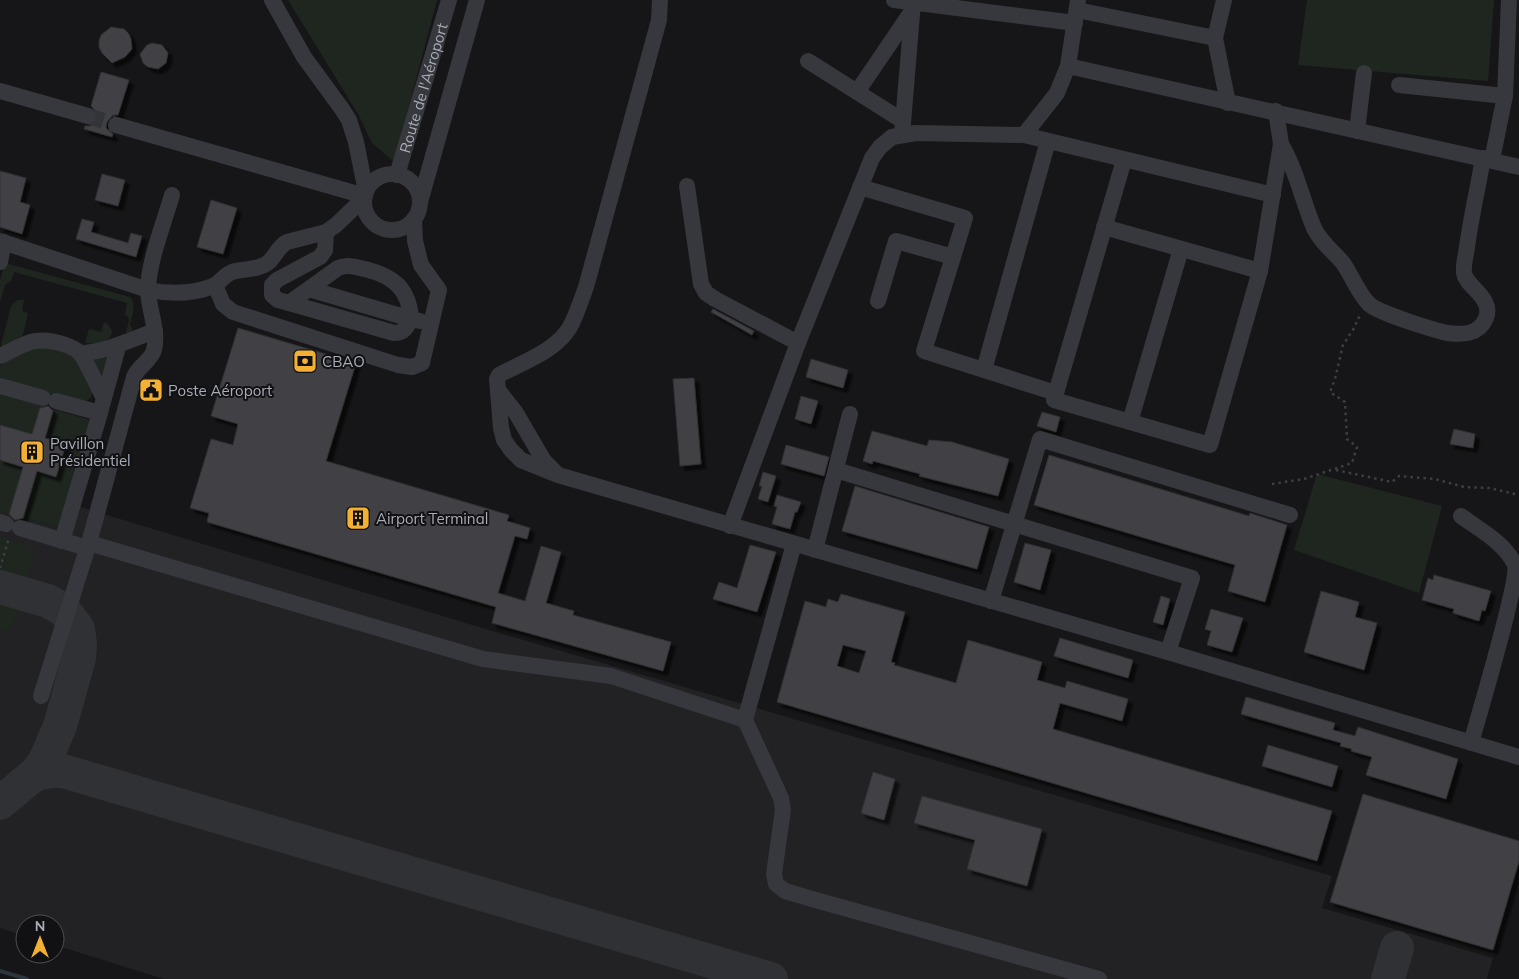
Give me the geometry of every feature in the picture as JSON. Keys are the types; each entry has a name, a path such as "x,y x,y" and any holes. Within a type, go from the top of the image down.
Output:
{"street":[{"path":"272,0 304,57 349,120 356,142 365,195 365,207 368,216 382,228 392,229 408,225 418,212 476,0"},
{"name":"Route de l'Aéroport","path":"397,174 449,0"},
{"path":"660,0 659,20 586,286 577,311 569,328 558,342 499,375 497,379 501,428 504,440 521,460 558,475 1168,652 1519,757"},
{"path":"894,0 913,6 1077,11 1215,38"},
{"path":"1224,0 1215,38 1228,103"},
{"path":"1281,144 1291,160 1314,229 1323,243 1344,264 1369,304 1387,313 1436,331 1459,335 1472,332 1482,325 1487,310 1482,297 1467,280 1464,271 1469,234 1505,96 1508,0"},
{"path":"857,92 913,6"},
{"path":"730,526 798,343 872,158 880,147 902,128 913,6"},
{"path":"1024,135 1057,93 1068,66 1077,11"},
{"path":"808,61 857,92 902,128 916,133 1024,135 1273,195"},
{"path":"1068,66 1519,166"},
{"path":"1357,131 1364,73"},
{"path":"1399,85 1505,96"},
{"path":"0,91 88,116"},
{"path":"1124,160 1054,400 1210,445 1260,271 1281,144 1276,111"},
{"path":"116,125 365,195"},
{"path":"984,370 1048,141"},
{"path":"0,262 2,242 148,290 161,293 183,293 215,285 222,277 234,271 252,269 267,264 282,244 326,232 336,225 365,195 370,185 382,176 397,174 406,178 418,192 420,202"},
{"path":"687,186 701,284 706,293 798,343"},
{"path":"860,186 965,218 924,352 1056,393"},
{"path":"41,696 88,546 134,377 136,371 153,354 155,347 155,331 148,290 150,270 172,195"},
{"path":"215,285 223,304 233,312 412,368 422,363 439,290 421,265 414,219"},
{"path":"1104,227 1260,271"},
{"path":"289,303 344,265 382,273 391,278 398,285 407,300 411,319 405,330 400,333 394,333 278,300 272,295 272,285 277,280 320,257 325,250 326,232"},
{"path":"878,301 896,240 953,257"},
{"path":"1130,422 1181,249"},
{"path":"309,289 431,325"},
{"path":"80,353 118,347 155,331"},
{"path":"0,356 30,341 40,339 71,346 80,353 102,406"},
{"path":"62,541 118,347"},
{"path":"0,386 50,400 102,406"},
{"path":"498,389 516,413 544,461 558,475"},
{"path":"815,550 850,414"},
{"path":"991,601 1040,439 1290,515"},
{"path":"836,470 1192,578 1168,652"},
{"path":"1461,516 1506,549 1516,567 1513,595 1471,743"},
{"path":"9,528 88,546 483,659 611,676 745,720"},
{"path":"794,544 745,720 781,798 783,810 774,874 776,884 785,890 812,899 1099,979"}],"path":[{"path":"1272,484 1304,480 1352,463 1358,447 1347,439 1345,402 1330,392 1335,379 1342,345 1354,328 1361,313 1369,304"},
{"path":"1334,470 1392,482 1399,476 1435,480 1464,487 1489,488 1519,495"},
{"path":"0,568 9,528"}],"shaded area":[{"path":"288,0 437,0 394,162 372,143 358,114"},
{"path":"1307,0 1494,0 1488,81 1298,65"},
{"path":"5,263 130,297 134,307 130,324 133,331 126,332 129,321 125,314 127,303 14,272 11,281 5,285 0,303 0,280"},
{"path":"17,300 24,300 22,311 28,313 23,335 2,347 11,306"},
{"path":"104,322 108,324 112,331 109,338 106,341 94,344 85,343 89,329 101,332"},
{"path":"47,347 66,353 74,358 92,389 92,395 88,400 81,403 4,380 0,377 0,366 2,363 27,349"},
{"path":"91,357 107,357 102,377"},
{"path":"0,394 91,420 60,528 0,511"},
{"path":"1317,474 1442,506 1419,593 1294,550"},
{"path":"67,503 489,630 1332,876 1322,908 1493,958 1487,979 164,979 65,948 65,914 15,914 15,933 0,928 0,511 60,528"},
{"path":"0,537 36,548 26,583 0,576"},
{"path":"0,594 21,600 11,632 0,629"}],"building":[{"path":"111,27 124,29 129,34 132,49 125,57 112,63 99,47 101,35"},
{"path":"152,43 162,45 168,53 166,63 158,69 148,67 143,63 140,54 147,45"},
{"path":"101,72 129,80 118,115 113,115 107,122 106,128 113,134 112,137 84,129 85,126 91,126 97,119 98,113 91,106"},
{"path":"0,171 26,178 20,202 30,205 22,234 0,227"},
{"path":"102,174 125,180 118,206 95,200"},
{"path":"211,200 237,208 223,254 197,247"},
{"path":"82,219 94,222 91,232 128,243 131,233 142,236 136,257 76,239"},
{"path":"713,309 754,331 752,335 711,312"},
{"name":"Airport Terminal","path":"238,328 356,363 326,461 509,515 507,521 530,528 527,539 515,536 498,593 525,601 541,546 561,552 546,603 574,611 573,615 671,642 663,671 492,623 496,607 207,522 209,513 190,508 211,439 233,445 238,424 211,416"},
{"path":"811,359 848,370 843,388 806,377"},
{"path":"694,378 701,464 680,466 673,379"},
{"path":"801,396 818,401 811,424 795,419"},
{"name":"Pavillon Présidentiel","path":"48,406 53,411 45,438 66,444 56,477 37,471 23,518 15,520 9,514 23,467 0,460 0,425 32,434 40,408"},
{"path":"1042,412 1060,417 1056,432 1037,426"},
{"path":"1454,429 1475,434 1473,448 1450,444"},
{"path":"872,431 927,446 929,440 952,442 1009,459 998,496 919,476 920,474 873,461 872,464 863,461"},
{"path":"786,445 829,457 824,476 781,464"},
{"path":"1049,455 1249,516 1250,513 1287,525 1265,602 1228,591 1235,565 1034,505"},
{"path":"763,472 776,476 768,502 758,499 762,486 759,486"},
{"path":"855,486 989,527 977,569 842,531"},
{"path":"777,495 801,502 797,512 795,512 790,529 772,524 777,507 774,506"},
{"path":"1025,543 1051,550 1040,590 1014,582"},
{"path":"750,545 776,552 757,612 713,599 719,582 737,588"},
{"path":"1434,575 1491,591 1485,611 1482,610 1479,621 1453,613 1454,609 1422,600 1428,578 1433,580"},
{"path":"1321,591 1359,602 1355,617 1377,623 1364,670 1304,652"},
{"path":"841,594 905,612 891,662 895,663 894,665 956,683 968,640 1042,662 1037,680 1065,688 1067,681 1128,699 1122,721 1060,703 1053,729 1332,811 1317,861 777,702 805,601 826,607 828,599 838,602","holes":["843,645 866,651 859,673 837,666"]},
{"path":"1161,596 1170,599 1163,625 1153,622"},
{"path":"1211,609 1243,618 1232,652 1207,645 1211,631 1205,629"},
{"path":"1060,638 1133,660 1128,678 1054,656"},
{"path":"1246,697 1335,723 1333,730 1355,736 1358,727 1458,759 1446,799 1366,775 1372,757 1351,751 1352,749 1340,746 1341,743 1241,714"},
{"path":"1268,745 1338,766 1332,787 1262,766"},
{"path":"873,772 895,779 884,820 861,813"},
{"path":"1363,794 1519,841 1519,861 1493,950 1330,902"},
{"path":"922,796 1042,829 1027,886 967,869 975,840 914,823"}],"waterway":[{"path":"0,971 27,979"}],"taxiway":[{"path":"0,587 48,601 64,610 78,629 80,644 79,658 60,726 45,761 35,774 0,803"},
{"path":"35,774 63,771 771,979"},
{"path":"1388,979 1397,948"}],"tunnel":[{"path":"88,116 116,125"}],"place":[{"name":"CBAO","path":"305,361"},
{"name":"Poste Aéroport","path":"151,390"},
{"name":"Pavillon Présidentiel","path":"32,452"},
{"name":"Airport Terminal","path":"358,518"}]}
